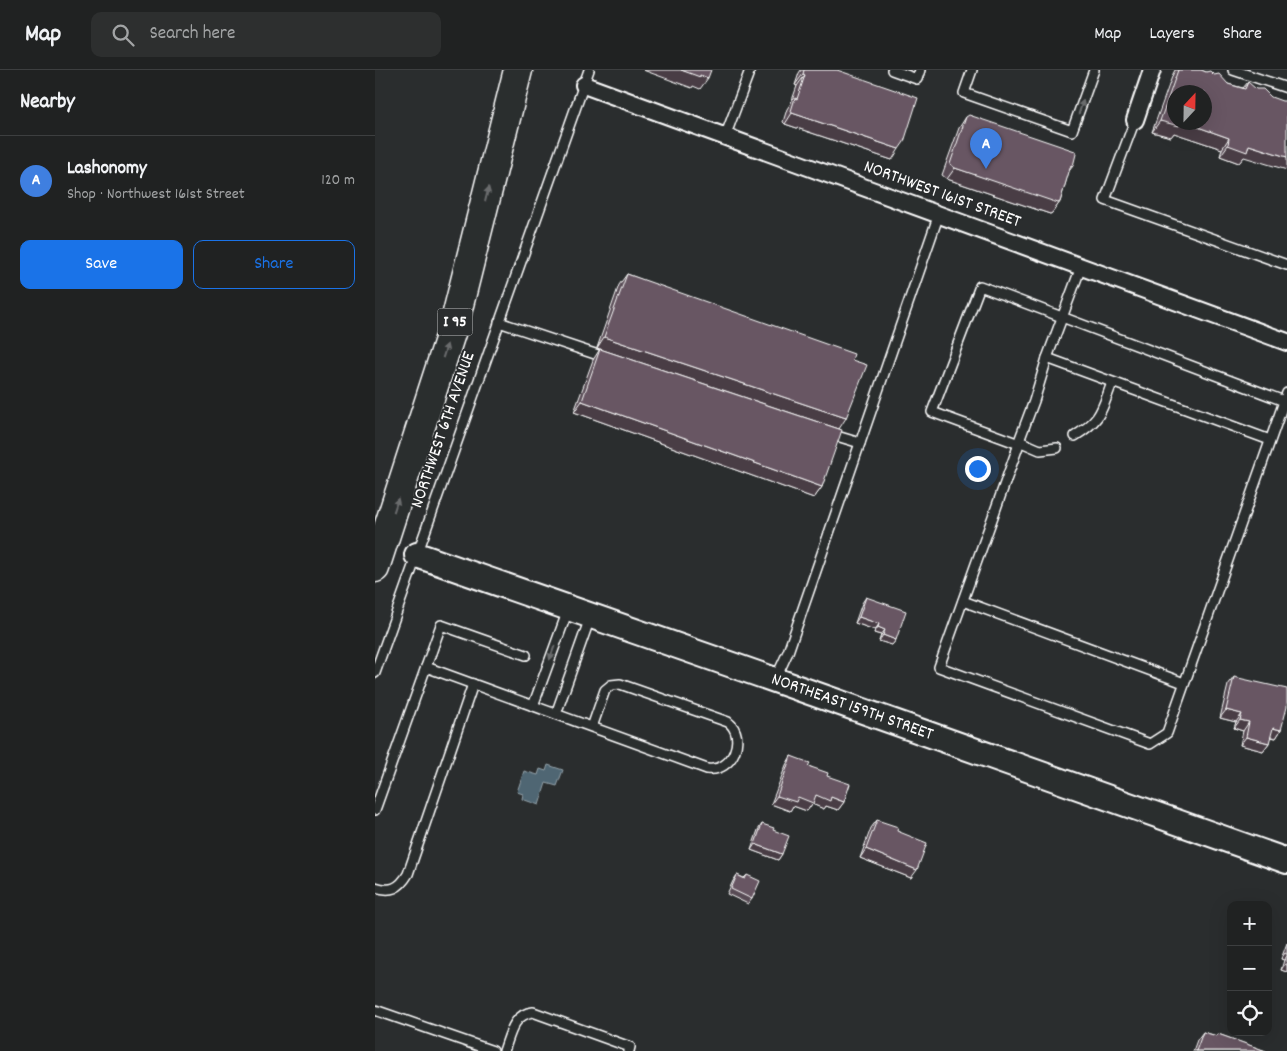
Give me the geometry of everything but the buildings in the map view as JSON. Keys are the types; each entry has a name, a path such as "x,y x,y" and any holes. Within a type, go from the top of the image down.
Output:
{"highway":[{"name":"I 95","path":"375,568 455,321 518,70"}],"street":[{"path":"1135,120 1152,70"},
{"name":"NORTHWEST 161ST STREET","path":"587,78 725,137 1287,342"},
{"name":"NORTHEAST 159TH STREET","path":"417,556 580,611 1287,861"}],"lane":[{"path":"725,137 750,70"},
{"path":"892,70 917,79 920,70"},
{"path":"972,70 964,93 1072,131 1094,70"},
{"path":"1233,70 1287,88"},
{"name":"NORTHWEST 6TH AVENUE","path":"375,673 587,78"},
{"path":"1135,120 1105,200 1287,265"},
{"path":"775,680 788,652 939,214"},
{"path":"1057,448 1040,450 1019,441 1081,267"},
{"path":"980,286 1063,317 1286,397 1167,733 1150,744 939,667 1019,444 932,412 980,286"},
{"path":"499,322 613,360"},
{"path":"1047,358 1270,440"},
{"path":"1075,436 1099,417 1112,383"},
{"path":"821,431 860,443"},
{"path":"963,600 1184,683"},
{"path":"533,706 580,611"},
{"path":"556,714 580,611"},
{"path":"375,810 441,625 526,655"},
{"path":"426,667 707,769 715,770 727,765 731,759 736,741 734,726 728,722 621,684 611,684 605,690 592,727"},
{"path":"375,886 390,890 397,888 407,874 473,684"},
{"path":"375,1010 493,1051"},
{"path":"504,1051 517,1019 528,1012 533,1012 630,1047 629,1051"}],"water":[{"path":"548,765 563,770 557,786 546,783 539,805 522,799 523,794 517,792 524,771 538,775 540,769 546,771"}],"place":[{"name":"Lashonomy","path":"986,169"}]}
